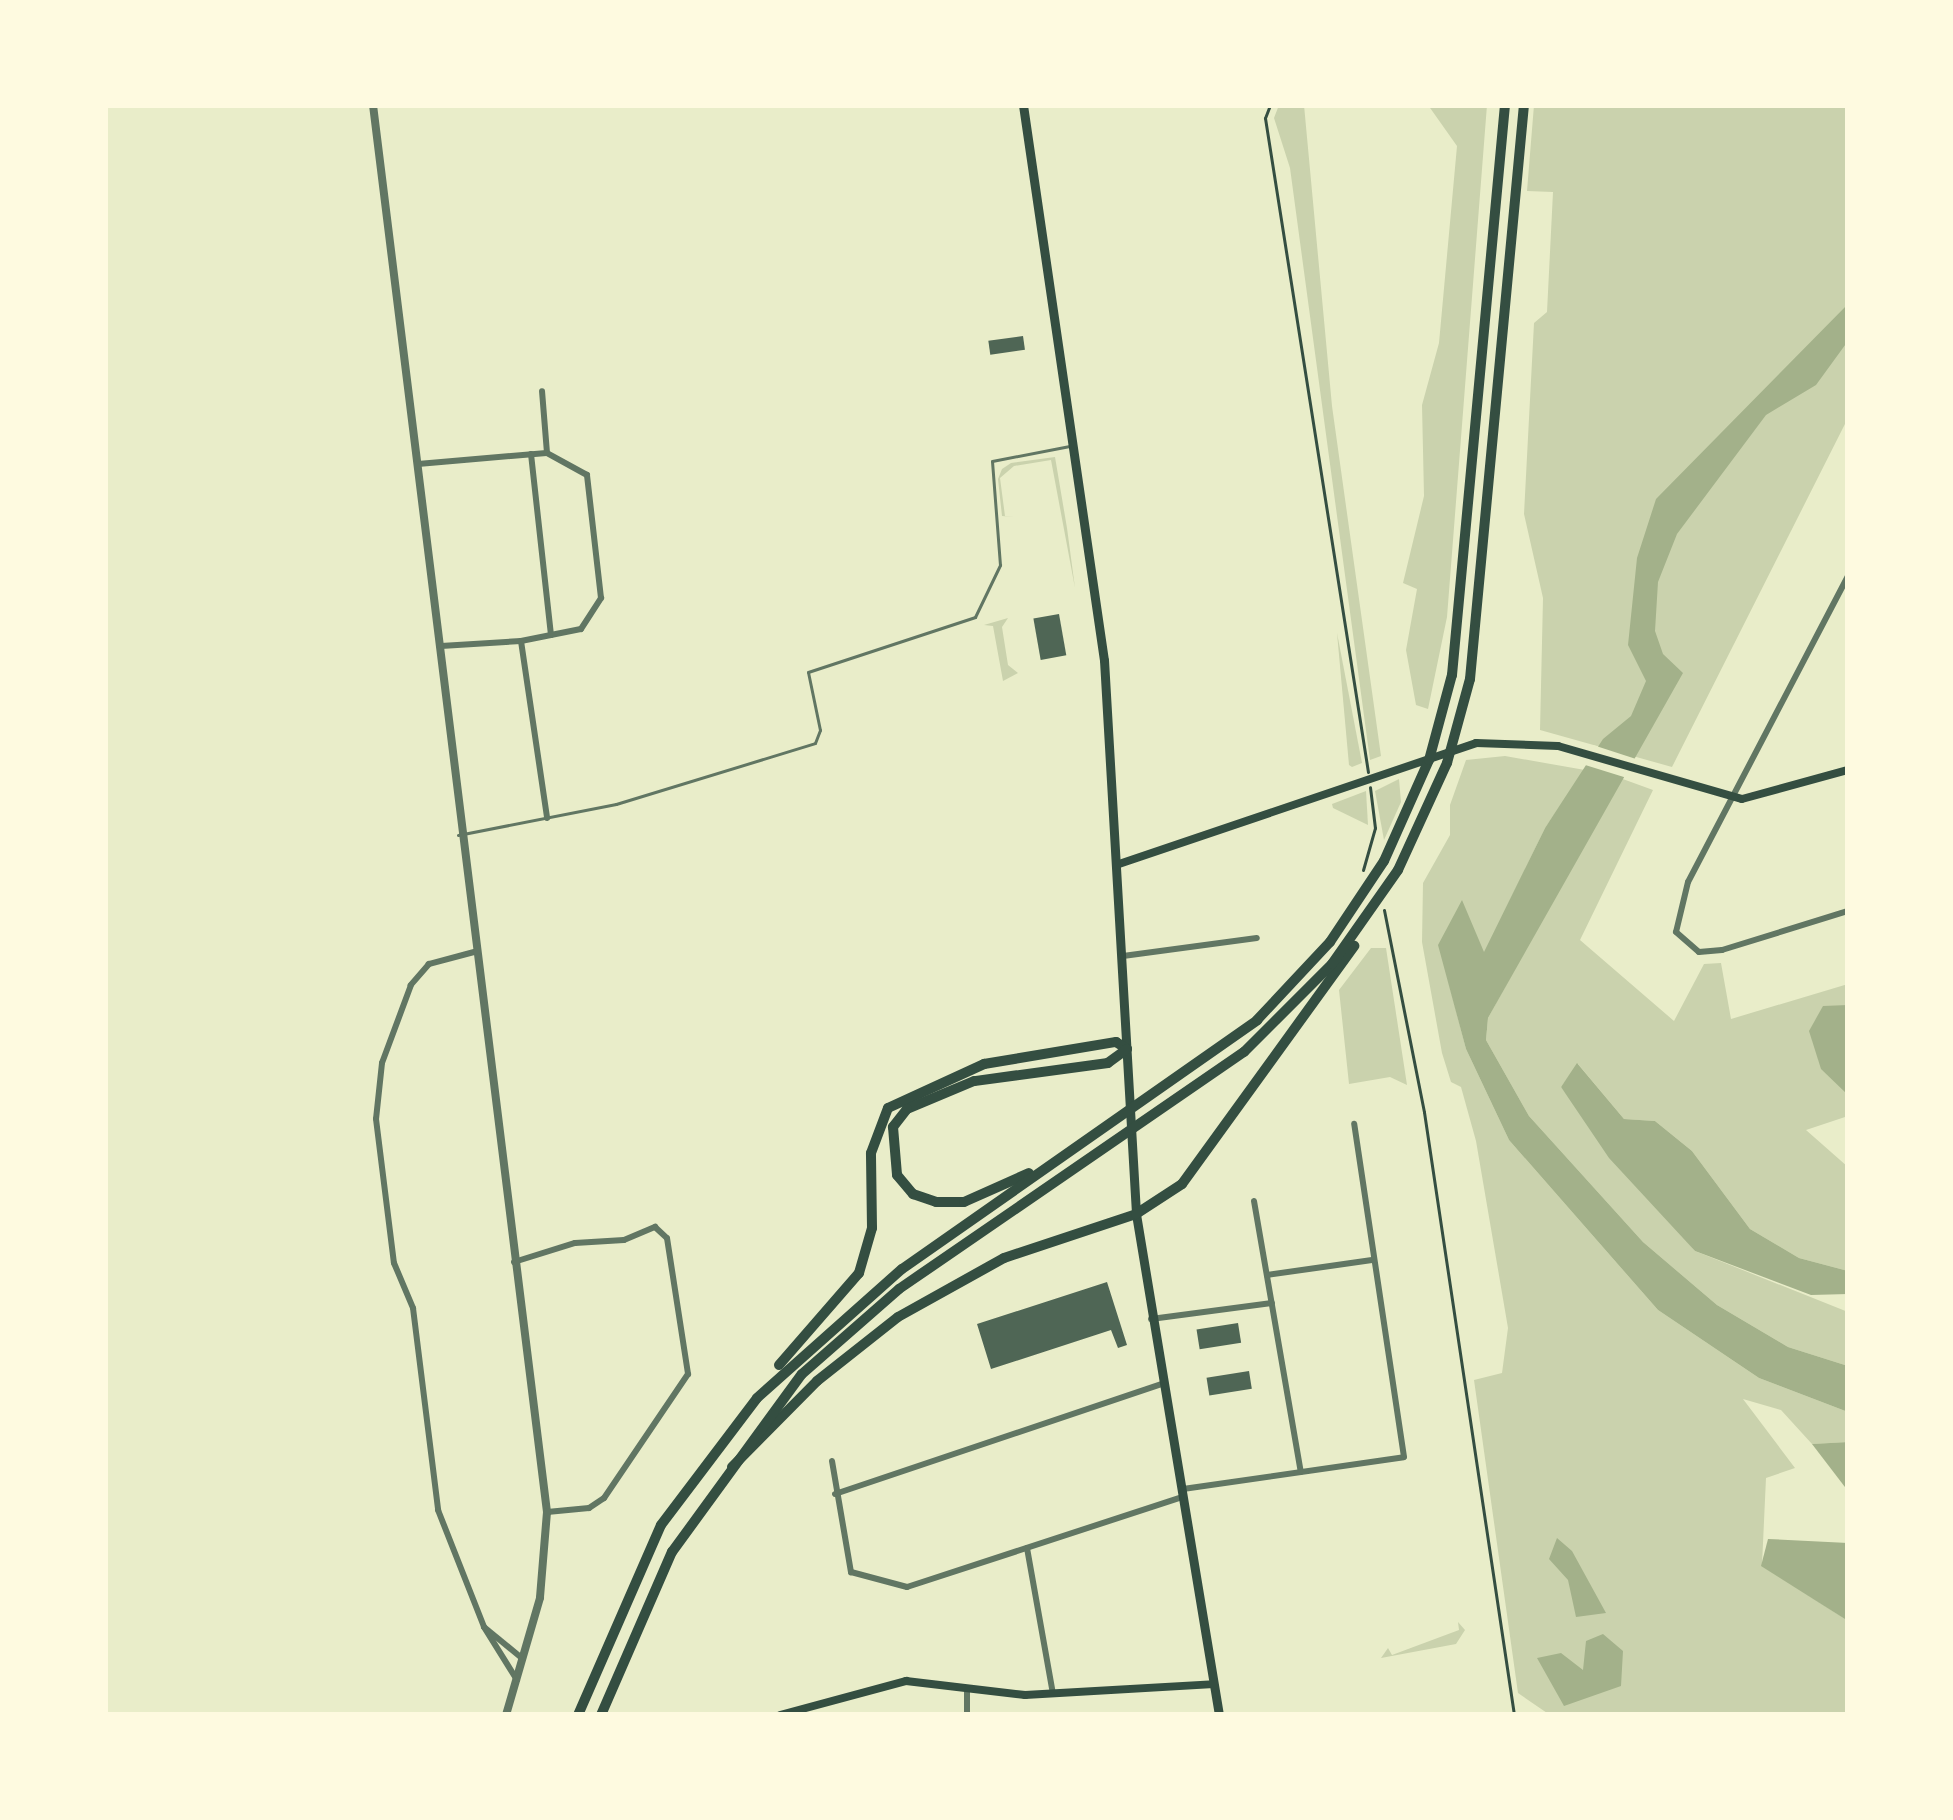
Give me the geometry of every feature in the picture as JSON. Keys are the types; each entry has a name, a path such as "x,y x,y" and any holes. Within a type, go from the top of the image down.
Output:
{"highway":[{"path":"757,1398 902,1269 1257,1020 1352,912 1412,804 1452,675 1505,105"},
{"path":"720,1477 817,1381 898,1317 1004,1258 1136,1214 1196,1170 1366,922 1428,809 1470,679 1524,105"},
{"path":"601,1715 634,1625 720,1477 770,1411 848,1330 1155,1116 1286,1015 1366,922"},
{"path":"578,1715 661,1525 860,1273 872,1228 871,1153 888,1108 934,1081 1021,1055 1106,1039 1126,1049 1108,1063 1018,1071 932,1095 908,1108 890,1150 905,1184 936,1202 994,1192 1072,1152"}],"main road":[{"path":"1023,105 1076,445 1119,864 1136,1214 1178,1494 1220,1715"},
{"path":"1119,864 1458,746 1500,740 1586,754 1732,797 1757,798 1848,770"},
{"path":"779,1715 906,1681 1053,1694 1214,1684"}],"street":[{"path":"374,105 458,835 547,1513 542,1584 506,1715"},
{"path":"542,392 547,453"},
{"path":"418,464 547,453 587,476 601,598 586,626 521,641 437,646"},
{"path":"531,454 551,636"},
{"path":"1848,576 1676,913 1682,940 1699,952 1722,950 1848,911"},
{"path":"521,641 547,818"},
{"path":"1123,956 1257,938"},
{"path":"474,952 429,964 411,985 382,1063 376,1119 394,1262 413,1308 438,1510 484,1627 517,1681"},
{"path":"832,1461 850,1572 865,1581 908,1587 1178,1494 1404,1457 1354,1124"},
{"path":"1254,1201 1301,1472"},
{"path":"514,1262 588,1242 625,1240 655,1227 667,1238 688,1374 596,1504 547,1513"},
{"path":"1267,1275 1372,1260"},
{"path":"1151,1318 1272,1303"},
{"path":"835,1494 1162,1384"},
{"path":"1028,1548 1053,1694"},
{"path":"484,1627 523,1659"},
{"path":"968,1687 968,1715"},
{"path":"815,1703 818,1715"}],"lane":[{"path":"458,835 547,818 796,752 820,730 808,672 975,617 1000,566 992,460 1076,445"}],"path":[{"path":"1270,105 1265,118 1366,759"},
{"path":"1392,932 1514,1715"}],"shaded area":[{"path":"1279,105 1304,105 1332,406 1381,756 1370,760 1290,168 1274,118"},
{"path":"1428,105 1487,105 1447,617 1428,709 1416,705 1406,650 1417,589 1403,583 1424,496 1422,405 1439,343 1457,146"},
{"path":"1534,105 1848,105 1848,418 1672,767 1540,730 1543,598 1524,514 1534,323 1547,312 1553,192 1527,191"},
{"path":"1848,304 1848,341 1816,385 1766,415 1677,534 1658,582 1655,631 1663,654 1683,673 1488,1018 1486,1040 1529,1116 1643,1242 1717,1305 1788,1347 1848,1366 1848,1412 1759,1378 1658,1310 1509,1140 1466,1049 1438,945 1462,900 1484,952 1545,828 1603,739 1631,716 1646,681 1628,645 1637,558 1656,499"},
{"path":"1055,457 1075,588 1051,460 1014,466 1000,478 1005,516 1014,517 1002,516 998,479 1002,469 1011,463"},
{"path":"1008,618 1002,627 1008,665 1018,673 1003,681 993,626 984,625"},
{"path":"1337,633 1362,763 1352,767 1349,765"},
{"path":"1505,756 1585,770 1545,828 1484,954 1462,902 1439,945 1466,1049 1509,1140 1658,1310 1759,1378 1848,1412 1848,1442 1812,1444 1781,1410 1743,1399 1795,1468 1766,1478 1762,1565 1848,1621 1848,1715 1550,1715 1518,1693 1474,1380 1502,1373 1508,1328 1476,1141 1461,1087 1451,1082 1442,1053 1422,942 1423,883 1450,835 1450,805 1466,760"},
{"path":"1620,778 1653,790 1580,940 1674,1021 1704,964 1721,963 1731,1019 1848,984 1848,1116 1806,1130 1848,1167 1848,1271 1799,1258 1750,1229 1692,1151 1655,1121 1624,1119 1578,1064 1561,1087 1695,1251 1848,1312 1848,1366 1788,1347 1717,1305 1643,1242 1529,1116 1486,1040 1488,1018"},
{"path":"1399,779 1401,802 1384,840 1375,791"},
{"path":"1366,791 1368,825 1333,808 1332,804"},
{"path":"1371,948 1386,948 1407,1085 1390,1077 1349,1084 1339,990"},
{"path":"1848,1005 1848,1095 1821,1069 1809,1031 1823,1006"},
{"path":"1577,1063 1624,1119 1655,1121 1692,1151 1750,1229 1799,1258 1848,1271 1848,1294 1811,1295 1695,1251 1609,1158 1561,1087"},
{"path":"1848,1442 1848,1491 1812,1444"},
{"path":"1557,1538 1572,1551 1606,1613 1576,1617 1568,1580 1549,1559"},
{"path":"1768,1539 1848,1543 1848,1621 1761,1566"},
{"path":"1458,1622 1465,1630 1456,1644 1381,1658 1388,1648 1392,1655 1459,1630"},
{"path":"1603,1634 1623,1651 1621,1686 1564,1706 1537,1658 1561,1653 1583,1670 1586,1641"}],"pier":[{"path":"1593,745 1636,759 1627,778 1582,764"}],"building":[{"path":"1023,336 1025,350 990,355 988,341"},
{"path":"1059,614 1066,655 1041,660 1033,619"},
{"path":"1107,1282 1127,1345 1118,1348 1111,1330 991,1369 977,1324"},
{"path":"1238,1323 1241,1343 1200,1349 1197,1330"},
{"path":"1249,1371 1252,1389 1209,1396 1207,1378"}]}
